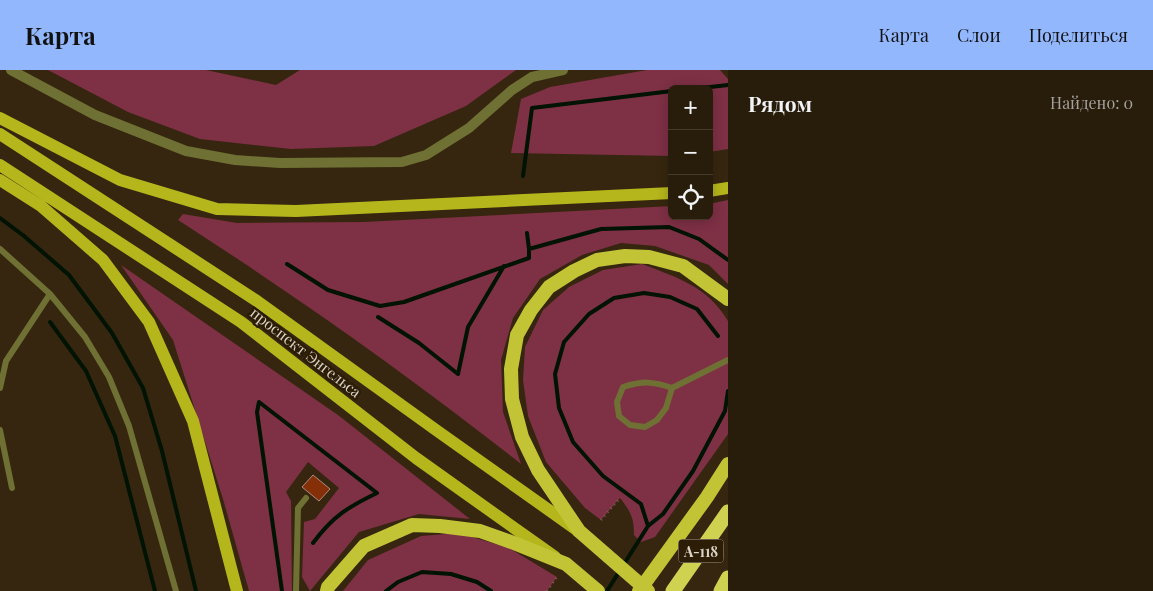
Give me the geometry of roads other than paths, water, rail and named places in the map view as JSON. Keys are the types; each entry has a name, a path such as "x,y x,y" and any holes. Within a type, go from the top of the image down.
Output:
{"highway":[{"path":"648,591 583,534 538,470 522,437 512,398 511,369 517,334 531,310 549,287 574,271 597,260 626,256 649,257 683,266 728,299"},
{"path":"708,497 728,457"},
{"path":"639,591 708,497 728,464"},
{"name":"А-118","path":"673,591 728,512"},
{"path":"327,591 328,587 364,546 412,525 440,526 480,532 566,564"},
{"name":"проспект Энгельса","path":"566,564 598,591"},
{"name":"А-118","path":"720,591 728,578"}],"main road":[{"path":"0,118 120,180 217,210 296,211 668,193"},
{"name":"проспект Энгельса","path":"0,134 257,301 583,534"},
{"name":"проспект Энгельса","path":"0,165 241,322 416,458 566,564"},
{"path":"0,180 41,206 103,260 149,322 193,421 237,591"},
{"path":"713,190 728,188"},
{"path":"725,591 728,588"}],"street":[{"path":"11,70 95,115 186,152 235,160 280,162 402,162 426,155 469,128 512,90 532,77 563,70"}],"lane":[{"path":"0,249 50,294 85,338 109,377 129,426 176,591"},
{"path":"0,388 6,361 50,294"},
{"path":"672,388 666,408 657,420 645,427 630,425 619,416 617,402 623,387 636,383 655,382 672,388 728,360"},
{"path":"0,430 12,488"},
{"path":"296,591 298,508 306,498"}],"waterway":[{"path":"713,87 728,85"},
{"path":"523,176 532,108 668,91"},
{"path":"0,218 69,275 112,333 143,388 162,451 196,591"},
{"path":"287,264 328,290 380,306 404,302 529,258 529,249 601,229 669,227 699,239 728,260"},
{"path":"527,233 529,249"},
{"path":"378,317 419,343 458,374 468,327 504,266"},
{"path":"648,526 641,504 603,476 573,442 559,408 555,374 564,342 589,314 614,298 644,293 670,297 697,309 718,336"},
{"path":"50,322 86,371 115,436 155,591"},
{"path":"607,591 648,526 663,514 693,471 725,411 728,391"},
{"path":"282,591 257,412 259,402 377,493 334,519 313,543"},
{"path":"386,591 398,582 422,572 451,574 477,582 491,591"}]}
